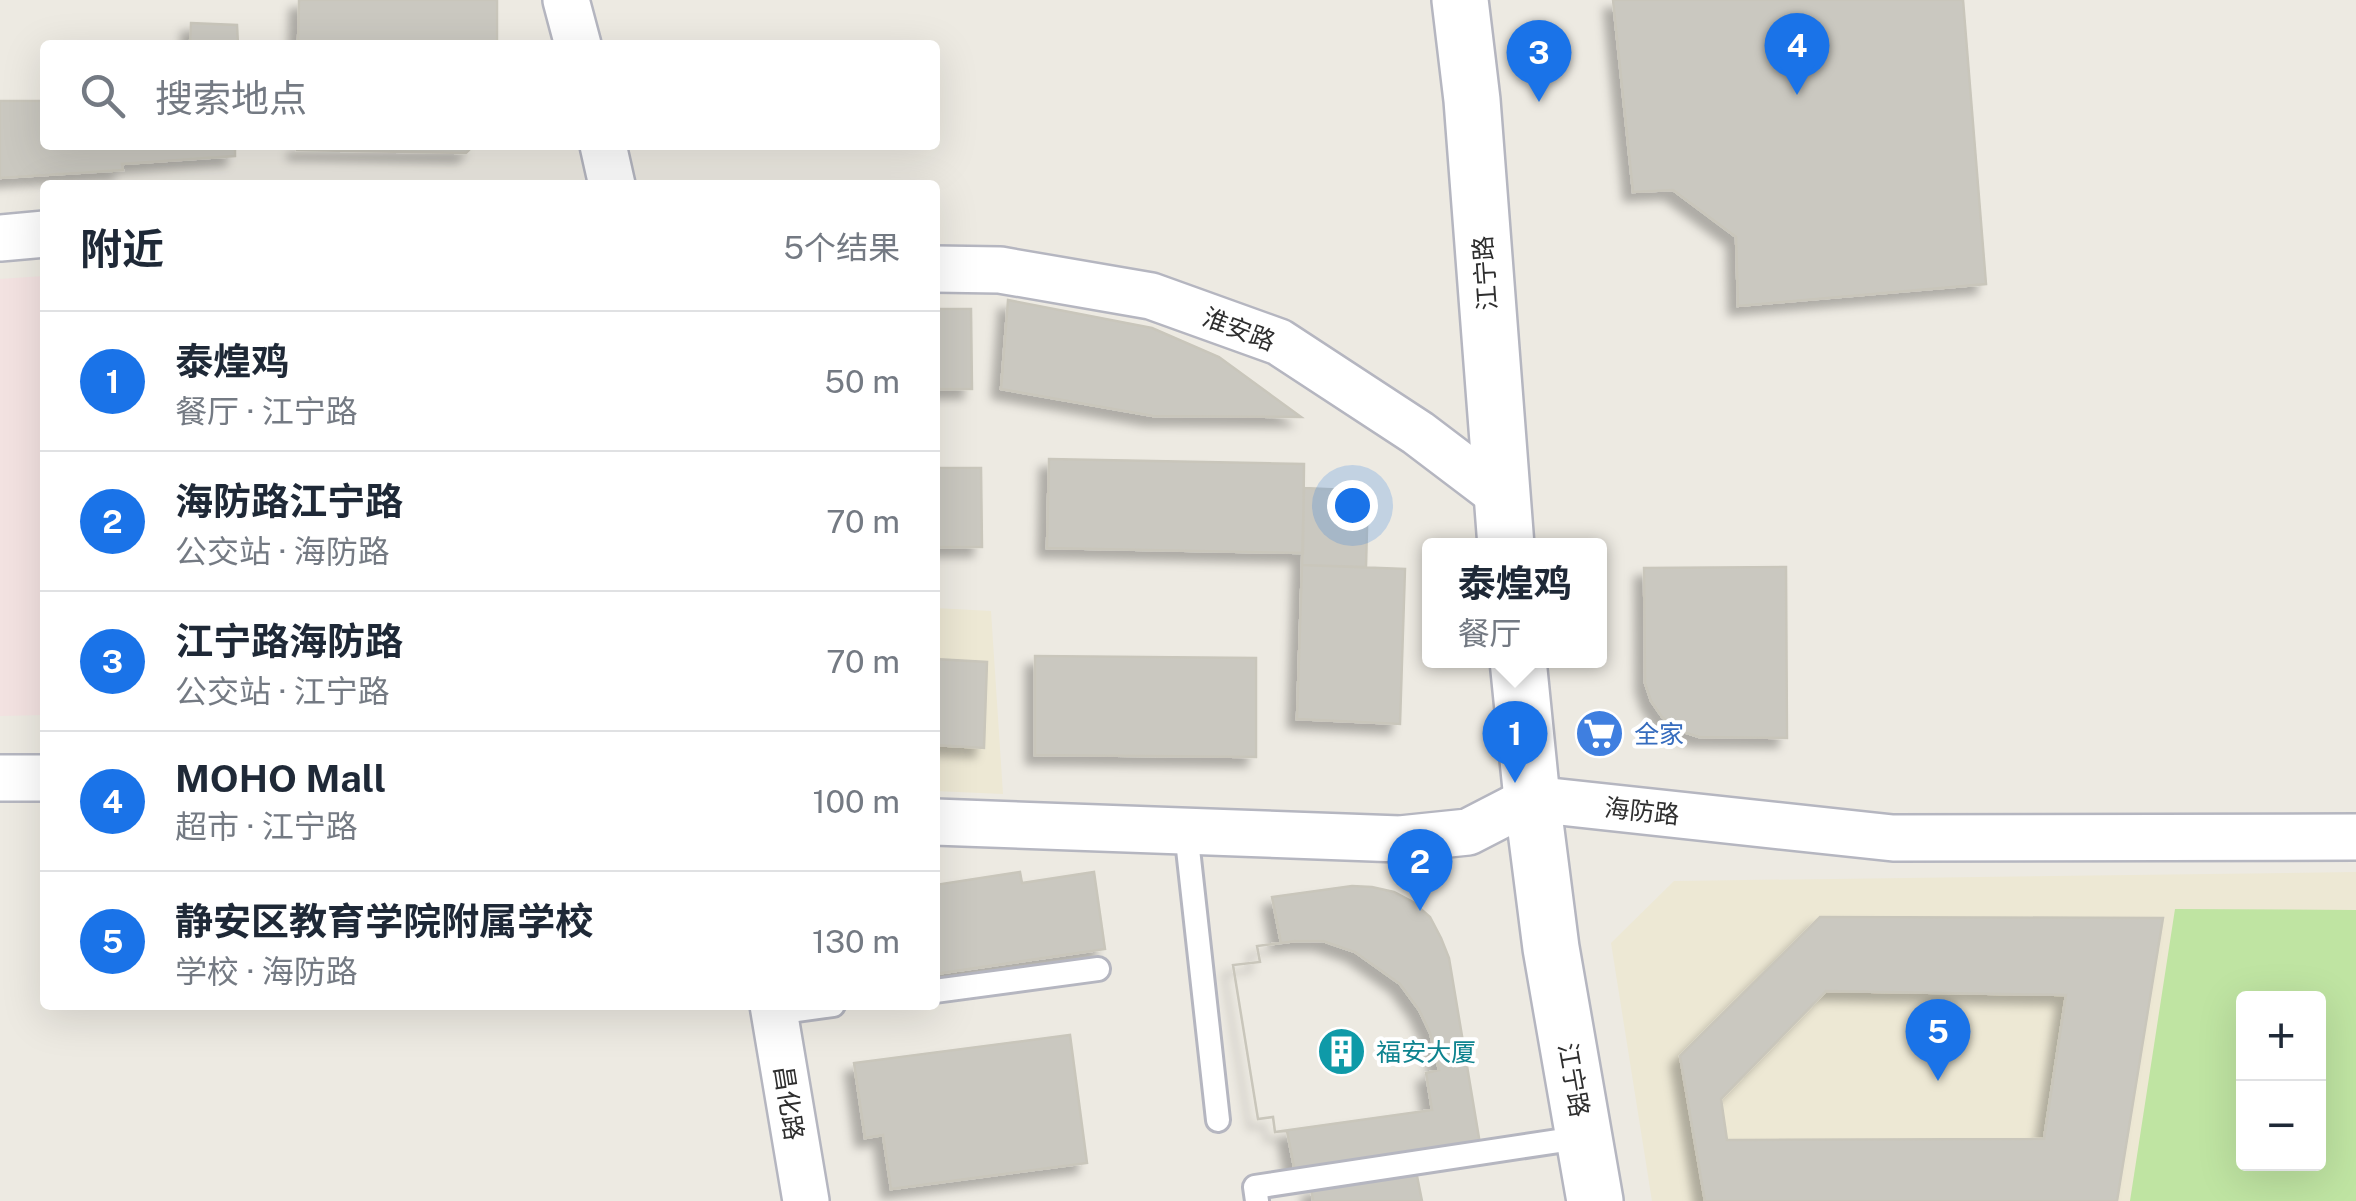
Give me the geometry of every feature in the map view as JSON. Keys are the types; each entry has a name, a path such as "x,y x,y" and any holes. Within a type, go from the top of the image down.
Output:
{"main road":[{"name":"江宁路","path":"1460,0 1472,100 1504,521"},
{"name":"江宁路","path":"1519,668 1551,948 1595,1201"}],"street":[{"path":"566,0 577,40"},
{"path":"604,150 611,180"},
{"path":"0,238 40,234"},
{"name":"淮安路","path":"940,269 1000,270 1151,296 1279,342 1418,432 1504,521"},
{"path":"0,750 40,750"},
{"path":"0,778 40,778"},
{"path":"940,822 1400,839 1468,832 1532,800"},
{"name":"海防路","path":"1532,800 1893,838 2356,837"},
{"name":"昌化路","path":"774,1010 806,1201"}],"lane":[{"path":"1186,832 1218,1120"},
{"path":"940,990 1098,968"},
{"path":"1257,1201 1255,1187 1584,1137"}],"shaded area":[{"path":"40,276 40,715 0,716 0,279"},
{"path":"940,608 991,611 1003,794 940,791"},
{"path":"2356,872 2356,1201 1652,1201 1611,943 1674,881"}],"green space":[{"path":"2175,909 2356,910 2356,1201 2130,1201"}],"building":[{"path":"299,0 497,0 497,40 298,40"},
{"path":"1613,0 1963,0 1986,284 1738,306 1736,237 1673,190 1633,192"},
{"path":"191,23 237,25 238,40 190,40"},
{"path":"0,101 40,101 40,150 235,150 235,156 122,164 123,170 0,178"},
{"path":"297,150 469,150 466,153"},
{"path":"1008,300 1152,328 1219,357 1301,417 1153,416 1001,389"},
{"path":"940,309 971,309 972,389 940,389"},
{"path":"1049,459 1304,464 1303,553 1047,548"},
{"path":"940,468 981,468 982,547 940,547"},
{"path":"1304,488 1368,491 1366,567 1302,565"},
{"path":"1302,565 1405,569 1400,724 1297,719"},
{"path":"1786,567 1787,738 1699,737 1680,731 1662,717 1645,683 1644,568"},
{"path":"1035,656 1256,658 1256,757 1035,755"},
{"path":"940,659 987,662 984,748 940,745"},
{"path":"1020,872 1022,883 1094,872 1105,949 940,973 940,884"},
{"path":"1352,886 1394,892 1413,902 1430,917 1441,938 1449,958 1480,1144 1295,1172 1287,1131 1275,1132 1273,1117 1258,1119 1233,965 1260,962 1257,946 1281,943 1272,897"},
{"path":"1820,917 2163,918 2117,1201 1705,1201 1680,1056","holes":["1826,991 2066,995 2044,1139 1727,1140 1721,1099"]},
{"name":"福安大厦","path":"1323,941 1355,952 1400,984 1430,1033 1439,1070 1426,1073 1432,1110 1275,1132 1273,1117 1258,1119 1233,965 1260,962 1257,946"},
{"path":"1070,1035 1087,1163 891,1189 883,1135 865,1138 854,1063"},
{"path":"1416,1171 1422,1201 1313,1201 1311,1188"}],"place":[{"name":"MOHO Mall","path":"1797,95"},
{"name":"江宁路海防路","path":"1539,102"},
{"name":"全家","path":"1599,734"},
{"name":"泰煌鸡","path":"1515,783"},
{"name":"海防路江宁路","path":"1420,911"},
{"name":"福安大厦","path":"1341,1052"},
{"name":"静安区教育学院附属学校","path":"1938,1081"}]}
